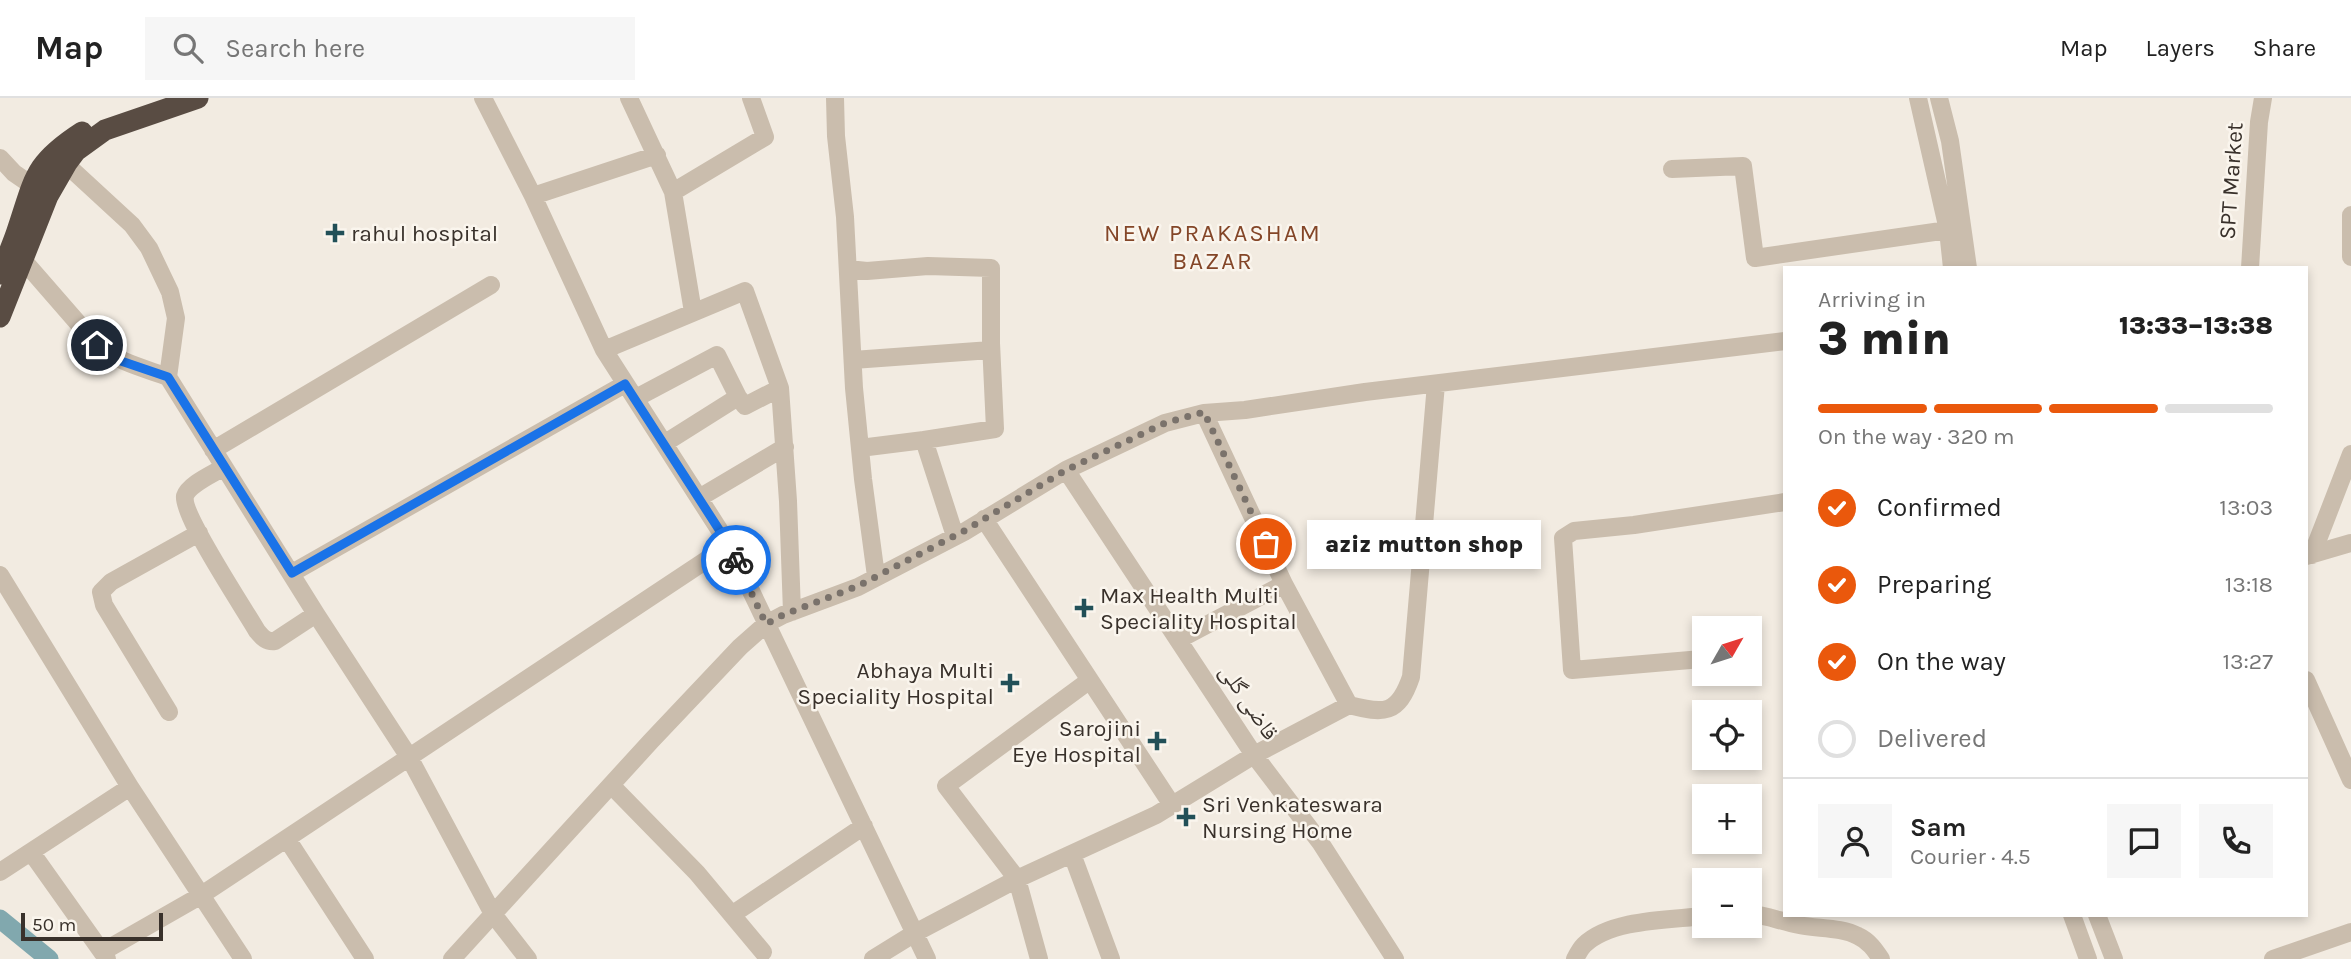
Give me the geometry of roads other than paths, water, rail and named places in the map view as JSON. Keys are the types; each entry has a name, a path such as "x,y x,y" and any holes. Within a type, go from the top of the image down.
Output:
{"highway":[{"path":"0,274 18,230 75,136 102,121 162,98"},
{"path":"0,317 23,260 49,175 105,130 198,98"}],"street":[{"path":"483,98 533,197 604,350 729,545 927,959"},
{"path":"629,98 673,192 692,312"},
{"path":"673,192 765,137 751,98"},
{"path":"835,98 860,448 876,576"},
{"path":"1918,98 1948,230 1952,266"},
{"path":"1939,98 1950,141 1968,266"},
{"name":"SPT Market","path":"2250,266 2259,122 2263,98"},
{"path":"533,197 657,155"},
{"path":"5,162 14,173 49,175 132,225 149,248 170,292 176,318 168,377 409,757 492,914 528,959"},
{"path":"1672,169 1743,166 1755,258 1948,230"},
{"path":"2351,215 2351,257"},
{"path":"23,260 108,355 168,377"},
{"path":"848,270 929,266 991,268 995,429 860,448"},
{"path":"213,450 491,285"},
{"path":"604,350 745,290 780,388 792,612"},
{"path":"452,959 740,647 766,624 858,586 955,536 1066,470 1165,423 1204,412 1245,410 1783,341"},
{"path":"853,360 991,350"},
{"path":"292,573 630,391 717,355 745,406 780,388"},
{"path":"873,959 915,933 1017,879 1156,815 1254,755 1349,705 1375,712 1385,711 1395,705 1406,692 1411,677 1436,384"},
{"path":"665,443 738,397"},
{"path":"1204,412 1284,584 1349,705"},
{"path":"924,440 955,536"},
{"path":"699,498 785,447"},
{"path":"2309,556 2351,454"},
{"path":"224,467 190,488 185,502 199,533 263,638 269,641 279,639 316,614"},
{"name":"قاضی گلی","path":"1066,470 1254,755 1320,842 1395,959"},
{"path":"1692,660 1572,670 1563,538 1574,531 1634,525 1783,502"},
{"path":"984,519 1172,805"},
{"path":"169,712 104,605 101,592 111,582 199,533"},
{"path":"2309,556 2351,543"},
{"path":"32,852 104,955 200,897 729,545"},
{"path":"0,575 130,787 243,959"},
{"path":"1178,640 1284,584"},
{"path":"1039,959 1017,879 946,786 1090,680"},
{"path":"2308,684 2351,780"},
{"path":"611,785 697,873 764,953"},
{"path":"0,872 130,787"},
{"path":"733,914 864,826"},
{"path":"287,839 365,959"},
{"path":"1072,854 1111,959"},
{"path":"1762,915 1796,925 1860,936 1871,944 1881,959"},
{"path":"1575,959 1583,946 1603,933 1631,924 1692,917"},
{"path":"2073,917 2088,959"},
{"path":"2098,917 2114,959"},
{"path":"2273,959 2351,932"}],"waterway":[{"path":"0,919 49,959"}],"place":[{"name":"rahul hospital","path":"335,233"},
{"name":"aziz mutton shop","path":"1266,544"},
{"name":"Max Health Multi Speciality Hospital","path":"1084,608"},
{"name":"Abhaya Multi Speciality Hospital","path":"1010,683"},
{"name":"Sarojini Eye Hospital","path":"1157,741"},
{"name":"Sri Venkateswara Nursing Home","path":"1186,817"}],"district":[{"name":"NEW PRAKASHAM BAZAR","path":"1213,247"}]}
